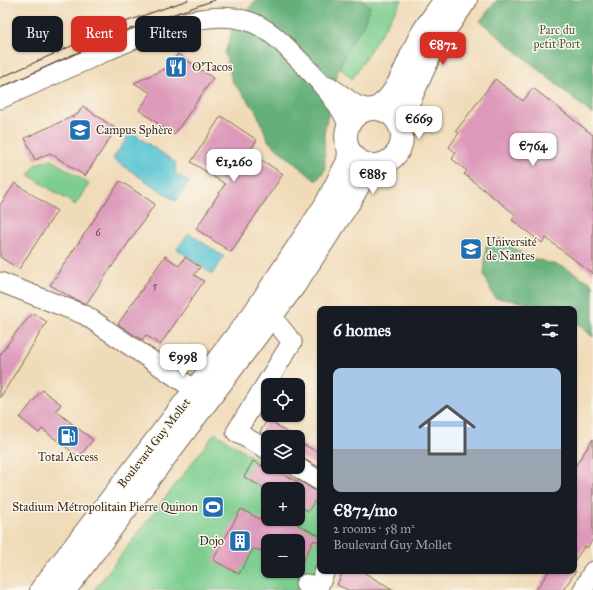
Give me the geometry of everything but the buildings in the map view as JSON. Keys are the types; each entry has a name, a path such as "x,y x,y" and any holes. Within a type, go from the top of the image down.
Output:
{"main road":[{"path":"371,109 388,113 398,123 402,135 399,150 392,159 378,165 366,164 359,161 349,150 346,136 348,126 356,115 386,102 398,82 421,36 445,0"},
{"path":"398,123 400,115 410,99 435,44 466,0"},
{"name":"Boulevard Guy Mollet","path":"41,590 254,313 326,204 348,161 349,150"},
{"name":"Boulevard Guy Mollet","path":"65,590 272,317 315,256 350,201 364,174 372,166 378,165"}],"street":[{"path":"0,99 120,45 169,26 219,18 246,21 269,31 322,83 326,93 344,114 348,126"},
{"path":"322,83 332,86 356,105 371,109"},
{"path":"0,282 85,315 195,390"},
{"path":"261,446 236,432 292,342 272,317"},
{"path":"305,472 317,478"},
{"path":"583,590 593,571"},
{"path":"305,584 319,586 324,574"}],"green space":[{"path":"256,0 362,0 370,6 362,28 353,39 338,70 324,133 325,170 316,181 269,142 256,111 232,81 225,53 234,25"},
{"path":"265,0 402,0 352,79"},
{"name":"Parc du petit Port","path":"497,0 593,0 593,115 480,21"},
{"path":"51,159 89,184 75,205 29,175 36,164"},
{"path":"499,238 528,257 564,267 593,284 593,337 577,324 577,306 539,306 495,298 484,275 486,246"},
{"name":"Stadium Métropolitain Pierre Quinon","path":"215,433 261,462 261,474 283,474 298,482 261,482 261,526 305,526 305,486 317,492 317,574 319,574 313,590 94,590"}],"water":[{"path":"131,132 176,163 175,173 189,182 176,201 113,159"},
{"path":"189,233 224,257 212,274 177,249"}],"tram line":[{"path":"0,78 125,22 188,0"},
{"path":"0,88 127,30 215,0"}],"place":[{"name":"O'Tacos","path":"176,67"},
{"name":"Campus Sphère","path":"80,130"},
{"name":"Université de Nantes","path":"471,249"},
{"name":"Total Access","path":"68,436"},
{"name":"Stadium Métropolitain Pierre Quinon","path":"213,507"},
{"name":"Dojo","path":"240,541"}]}
